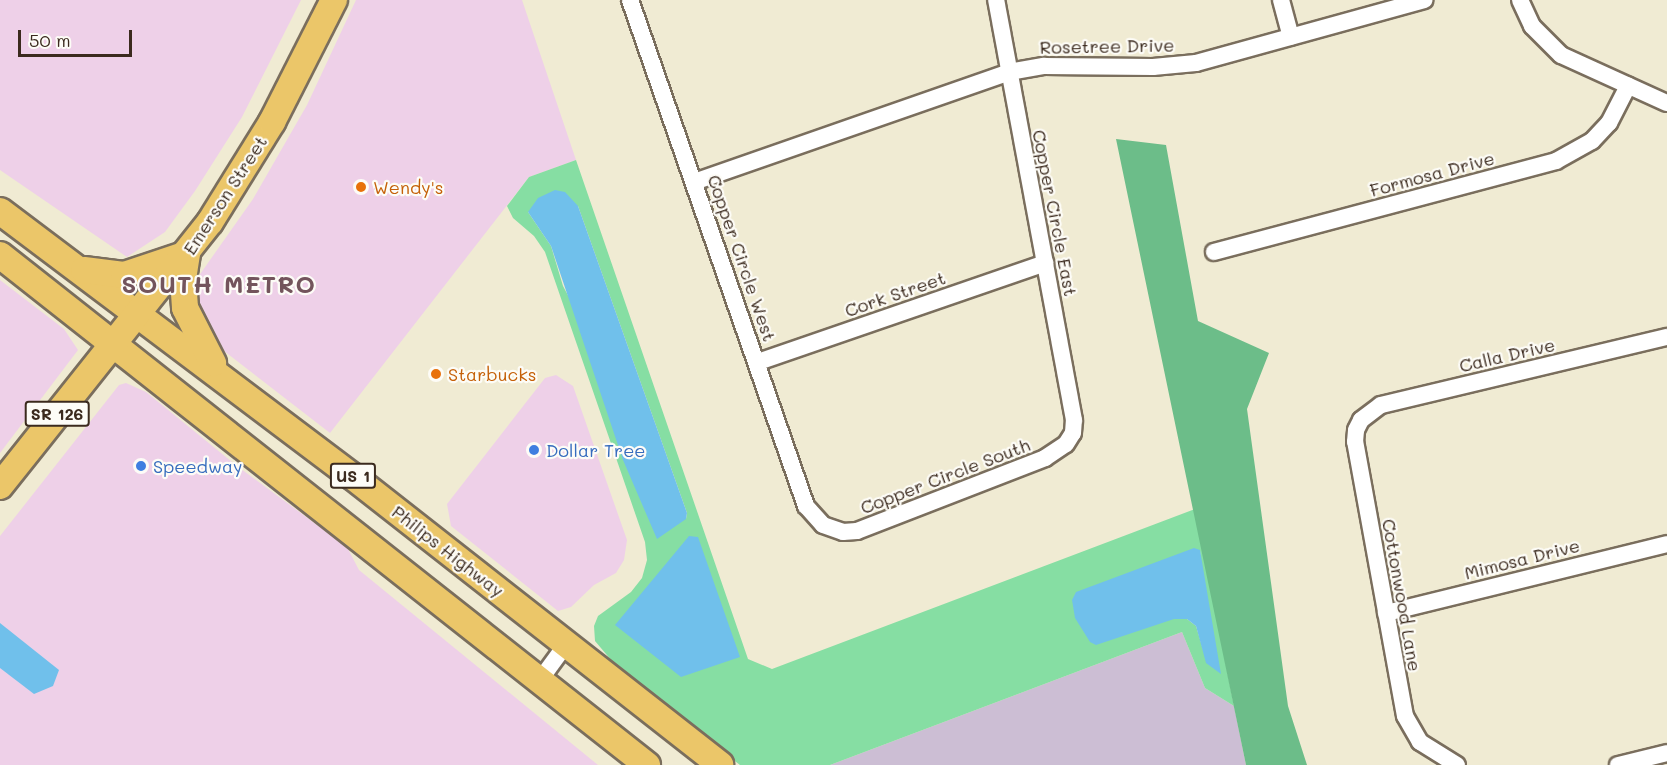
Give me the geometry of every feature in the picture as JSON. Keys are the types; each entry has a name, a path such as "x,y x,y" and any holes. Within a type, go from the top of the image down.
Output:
{"main road":[{"name":"Emerson Street","path":"0,486 188,254 273,122 334,0"},
{"name":"Philips Highway","path":"0,212 223,377 567,643 720,765"},
{"path":"80,270 124,275 188,254 183,279 185,308 197,337 223,377"},
{"name":"US 1","path":"0,255 647,765"}],"street":[{"name":"Copper Circle West","path":"630,0 807,506 823,525"},
{"name":"Copper Circle East","path":"996,0 1074,420 1073,434"},
{"path":"1281,0 1291,37"},
{"name":"Rosetree Drive","path":"694,182 1009,72 1044,66 1171,66 1291,37 1424,0"},
{"path":"1520,0 1532,26 1561,55 1667,104"},
{"name":"Formosa Drive","path":"1215,252 1556,161 1592,141 1609,123 1628,86"},
{"name":"Cork Street","path":"758,362 1045,263"},
{"name":"Calla Drive","path":"1361,420 1381,405 1667,337"},
{"name":"Cottonwood Lane","path":"1361,420 1355,442 1405,716 1420,742 1452,762"},
{"name":"Copper Circle South","path":"823,525 843,532 857,531 1045,458 1066,444 1073,434"},
{"name":"Mimosa Drive","path":"1386,613 1667,544"},
{"path":"540,680 567,643"},
{"path":"1618,765 1667,753"}],"shaded area":[{"path":"0,0 301,0 242,117 195,191 165,232 127,257 0,170"},
{"path":"356,0 522,0 576,160 529,177 330,433 206,337 191,287 253,199 307,105"},
{"path":"0,280 64,329 78,350 0,453"},
{"path":"556,375 573,386 627,540 624,560 616,573 594,585 571,607 558,611 451,526 447,504 545,378"},
{"path":"126,383 146,392 237,466 347,547 359,570 598,765 0,765 0,536 119,385"},
{"path":"1182,632 1205,688 1234,706 1246,765 830,765"}],"green space":[{"path":"1116,139 1166,145 1198,321 1269,353 1247,409 1288,706 1307,765 1246,765"},
{"path":"576,160 748,659 772,669 1195,509 1234,706 1205,688 1182,632 830,765 740,765 623,674 595,641 594,626 598,616 631,592 642,578 647,560 645,542 545,252 534,236 513,218 507,206 529,177","holes":["578,206 687,513 686,519 563,286 551,246 528,212","1200,550 1207,663 1196,626 1187,619 1174,619"]}],"water":[{"path":"555,190 565,192 578,206 687,513 686,519 657,539 623,460 551,246 528,212 538,198"},
{"path":"689,536 698,537 740,657 681,677 615,625"},
{"path":"1194,548 1200,550 1221,674 1206,663 1196,626 1187,619 1174,619 1096,645 1090,642 1075,618 1072,600 1076,592"},
{"path":"0,623 59,670 53,686 34,694 0,668"}],"place":[{"name":"Wendy's","path":"361,187"},
{"name":"Starbucks","path":"436,374"},
{"name":"Dollar Tree","path":"534,450"},
{"name":"Speedway","path":"141,466"}],"district":[{"name":"SOUTH METRO","path":"219,284"}]}
